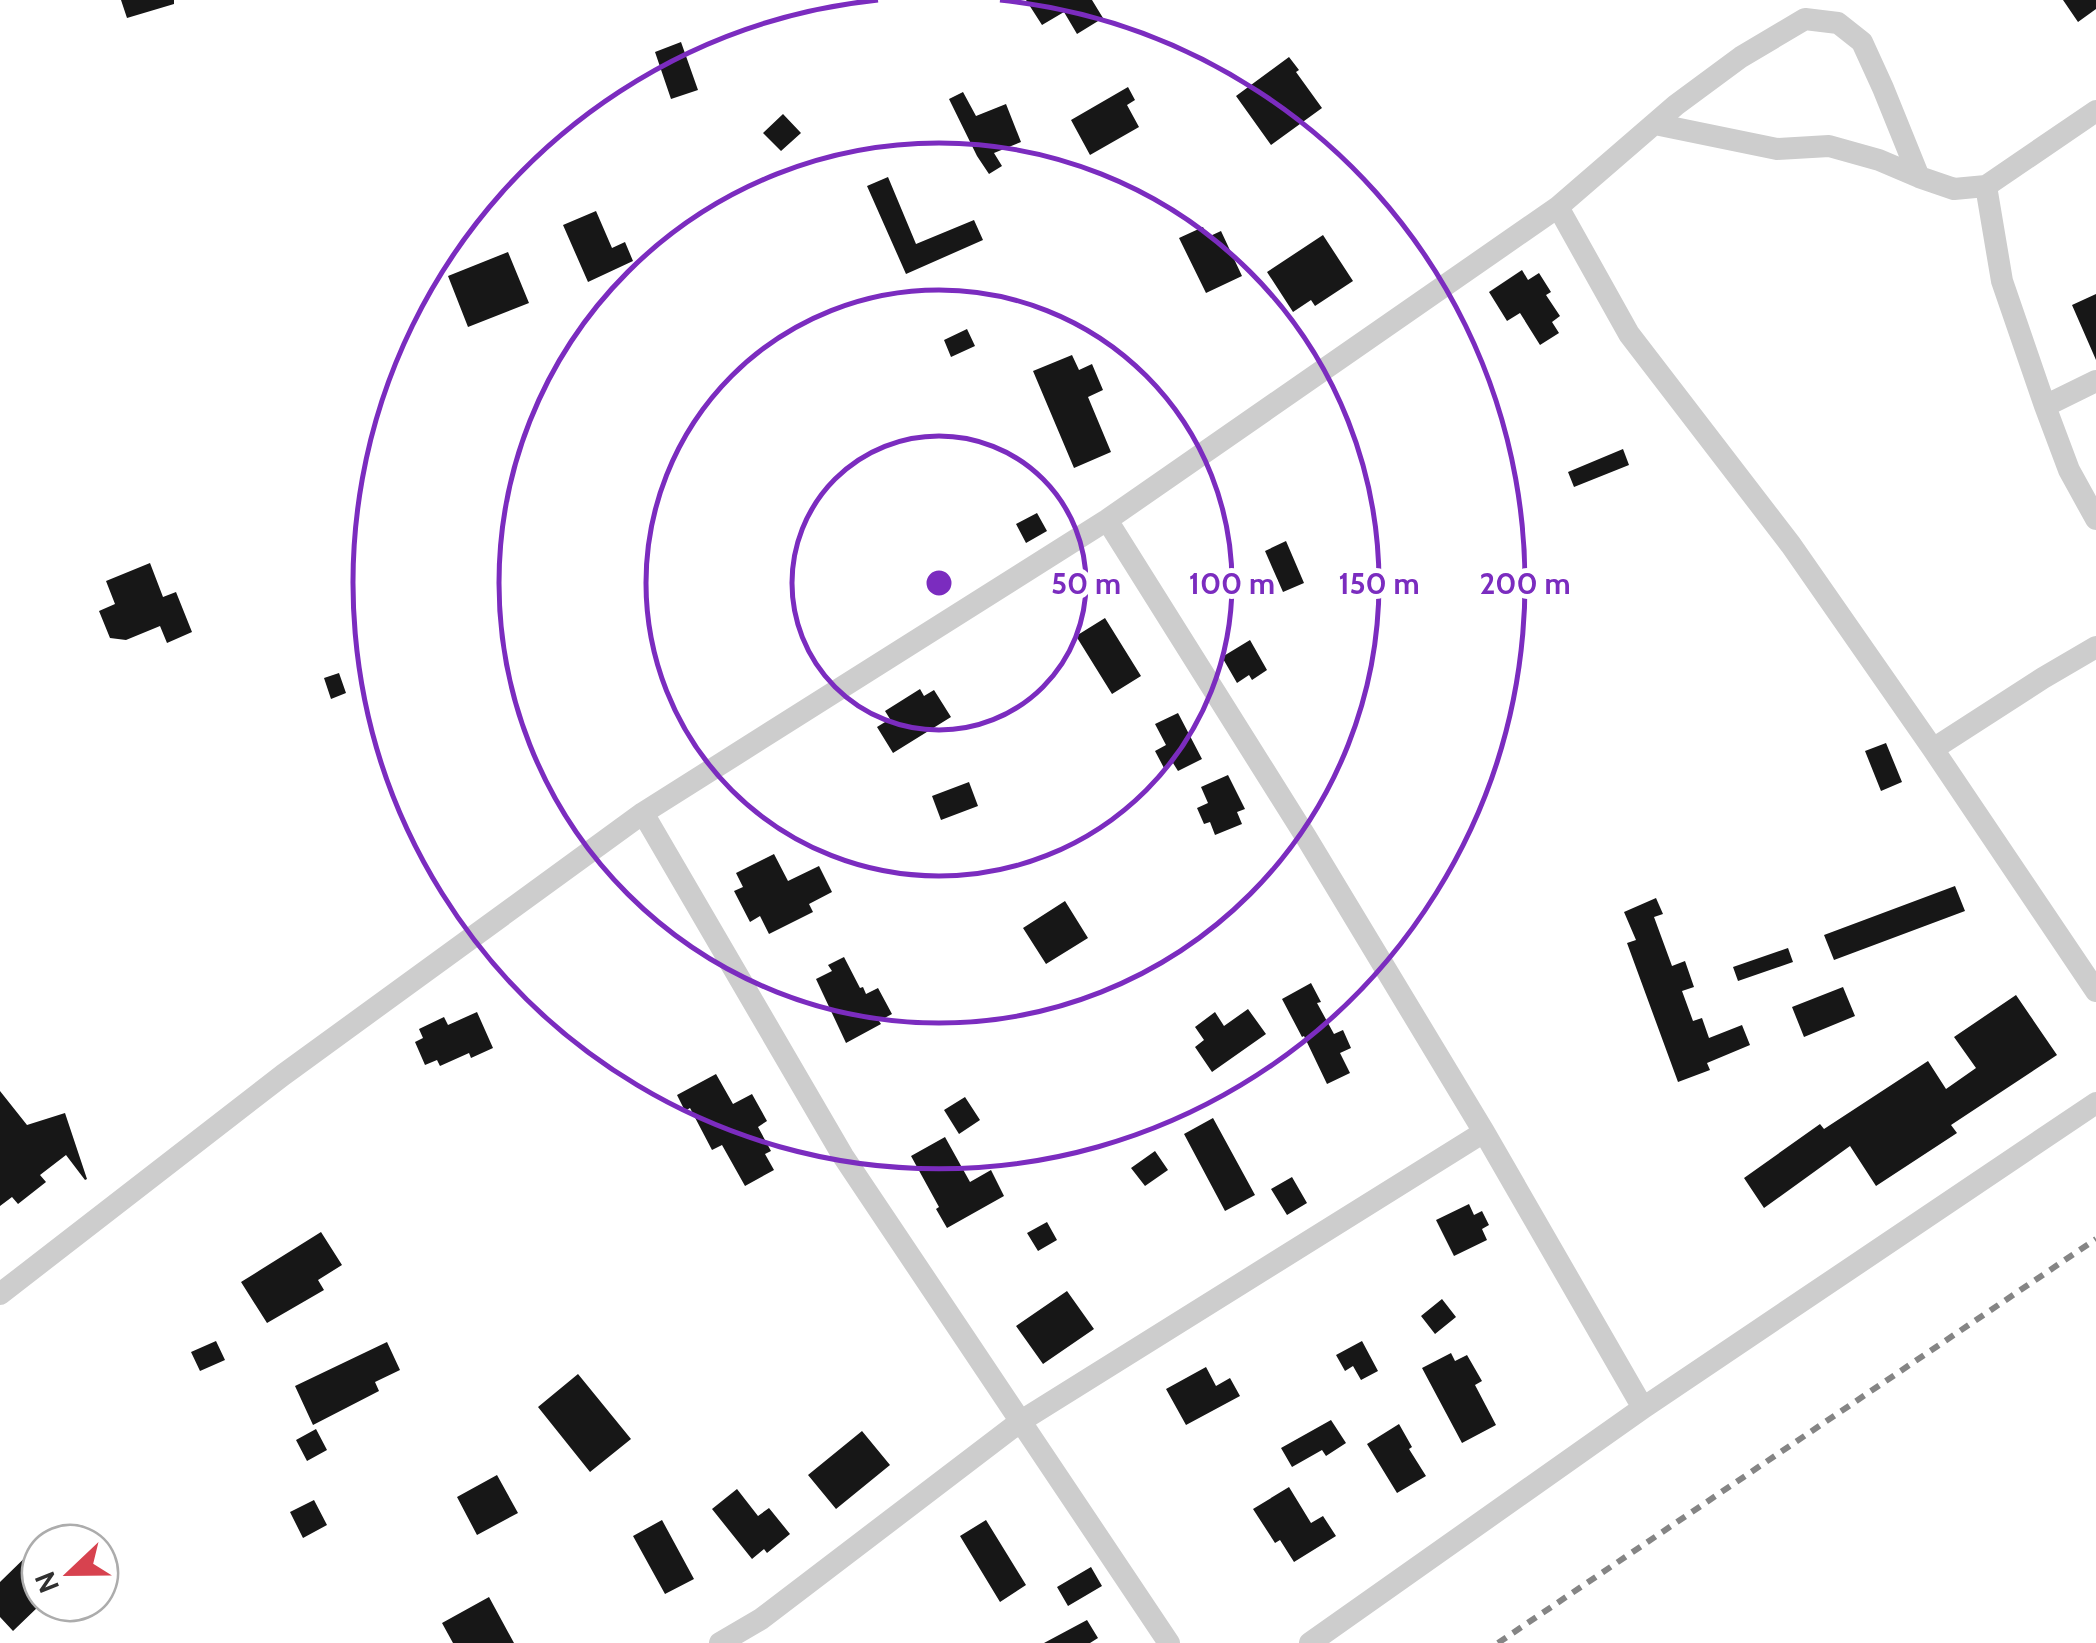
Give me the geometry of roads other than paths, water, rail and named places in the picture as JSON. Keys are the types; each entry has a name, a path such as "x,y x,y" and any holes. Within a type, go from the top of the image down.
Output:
{"street":[{"path":"0,1294 283,1074 643,813 1107,520 1558,206 1741,57 1805,19 1838,24 1862,42 1919,177"},
{"path":"1655,124 1777,149 1829,146 1880,160 1954,189 1986,186 2096,111"},
{"path":"1986,186 2002,281 2070,470 2096,519"},
{"path":"1558,206 1629,334 1791,545 2096,991"},
{"path":"2045,406 2096,381"},
{"path":"1107,520 1306,837 1484,1132 1643,1408"},
{"path":"1933,748 2096,647"},
{"path":"643,813 843,1156 1168,1643"},
{"path":"1310,1643 1643,1408 2096,1103"},
{"path":"720,1643 762,1619 1021,1421 1484,1132"}],"railway":[{"path":"1498,1643 2096,1239"}]}
